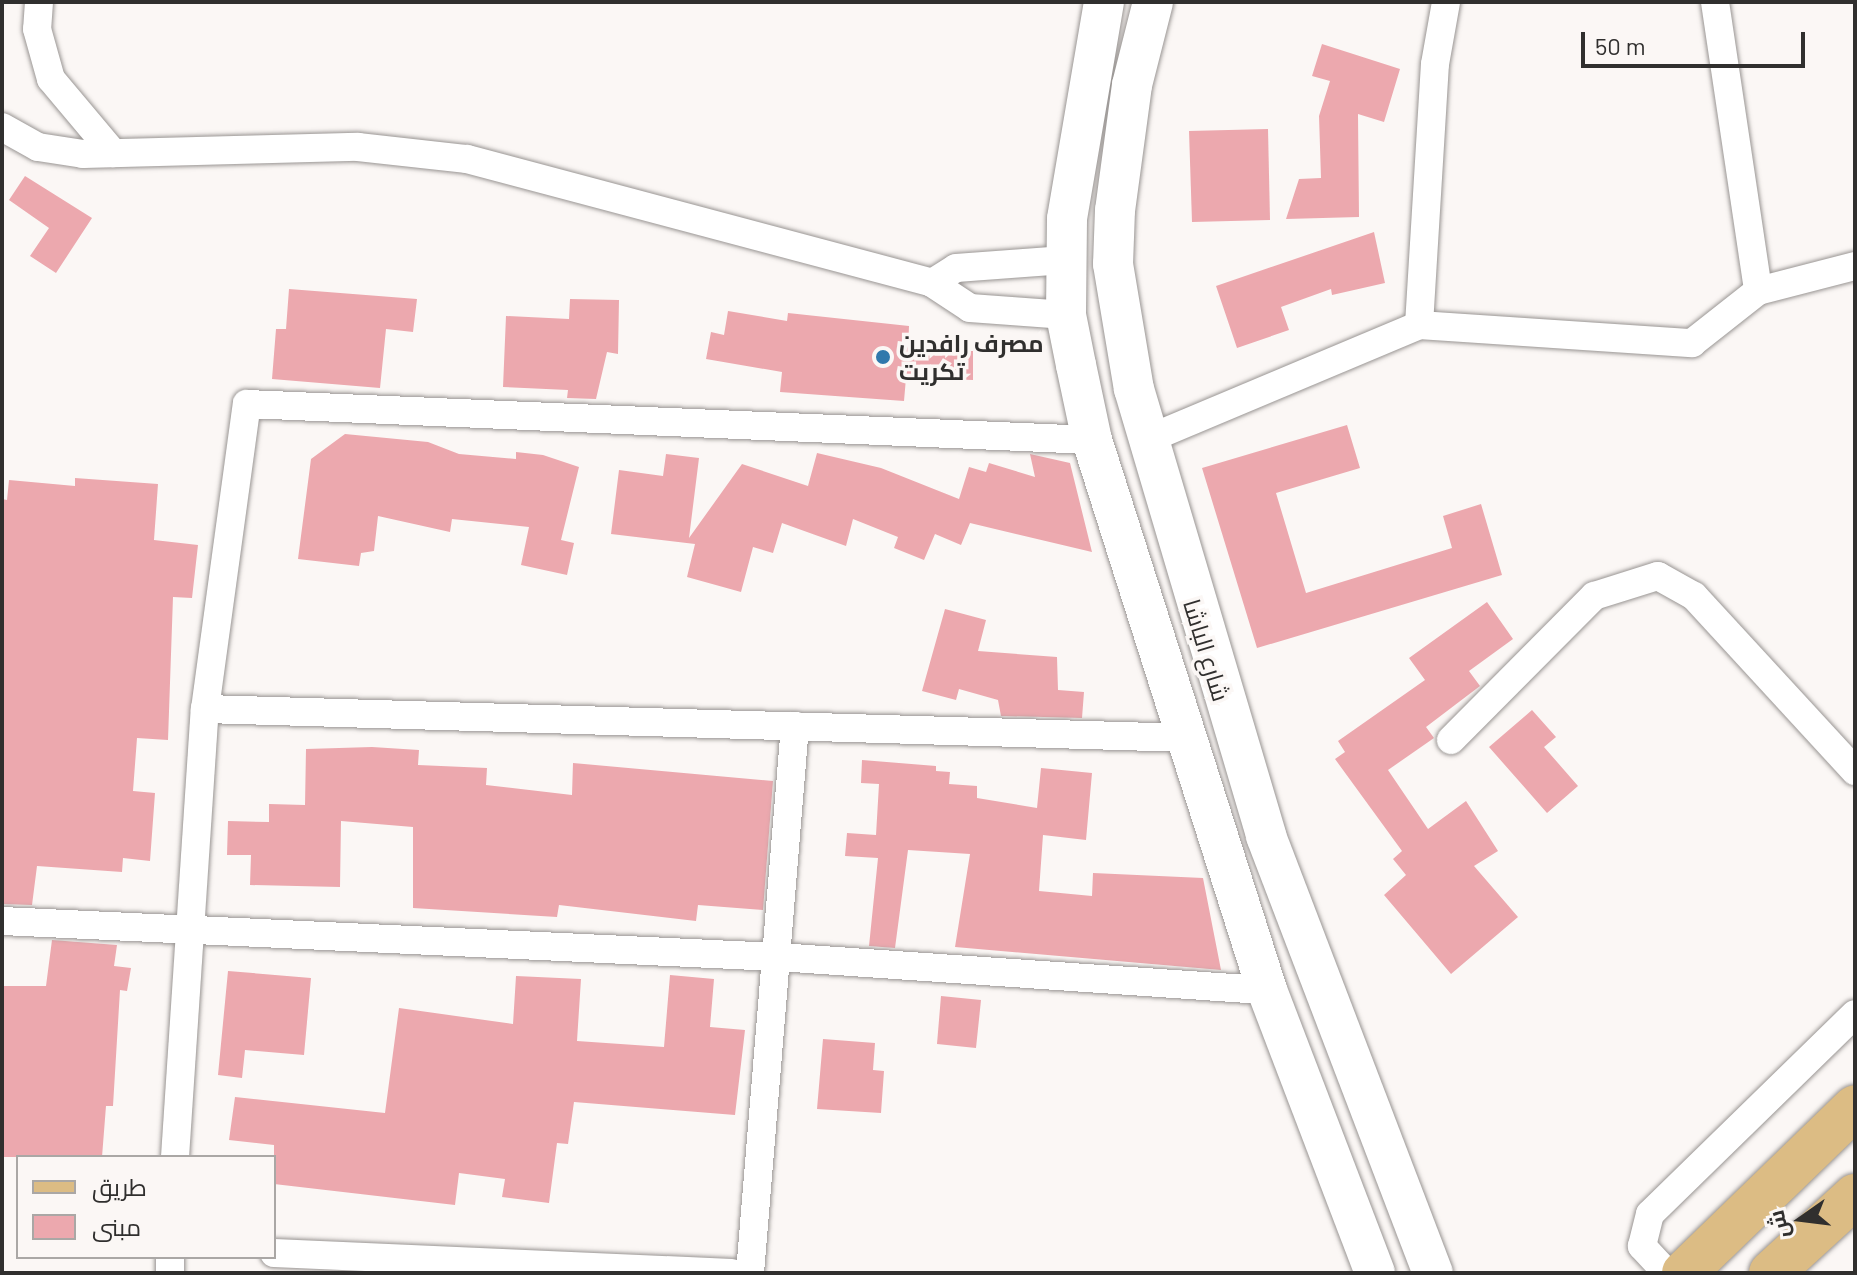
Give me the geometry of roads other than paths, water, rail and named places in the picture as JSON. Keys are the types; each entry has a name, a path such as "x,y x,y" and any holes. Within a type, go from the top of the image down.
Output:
{"main road":[{"path":"1104,2 1073,161 1065,260 1066,315 1092,440 1267,990 1375,1273"},
{"name":"شارع الباشا","path":"1153,2 1132,85 1113,264 1146,440 1266,836 1433,1273"},
{"path":"1684,1273 1855,1107"},
{"path":"1771,1273 1855,1196"}],"street":[{"path":"39,2 37,29 51,79 113,153"},
{"path":"1419,325 1435,64 1446,2"},
{"path":"1715,2 1758,291"},
{"path":"2,127 48,150 113,153 358,147 453,157 932,283 970,308 1066,315"},
{"path":"932,283 956,268 1065,260"},
{"path":"1146,440 1419,325 1665,346 1707,336 1758,291 1855,266"},
{"path":"175,1155 186,928 205,709 247,404 1092,440"},
{"path":"1451,740 1594,596 1658,576 1694,596 1855,771"},
{"path":"205,709 1185,738"},
{"path":"750,1273 795,726"},
{"path":"2,921 778,957 1267,990"},
{"path":"1667,1273 1642,1246 1650,1214 1855,1014"},
{"path":"276,1253 732,1273"}],"place":[{"name":"مصرف رافدين تكريت","path":"883,357"}]}
